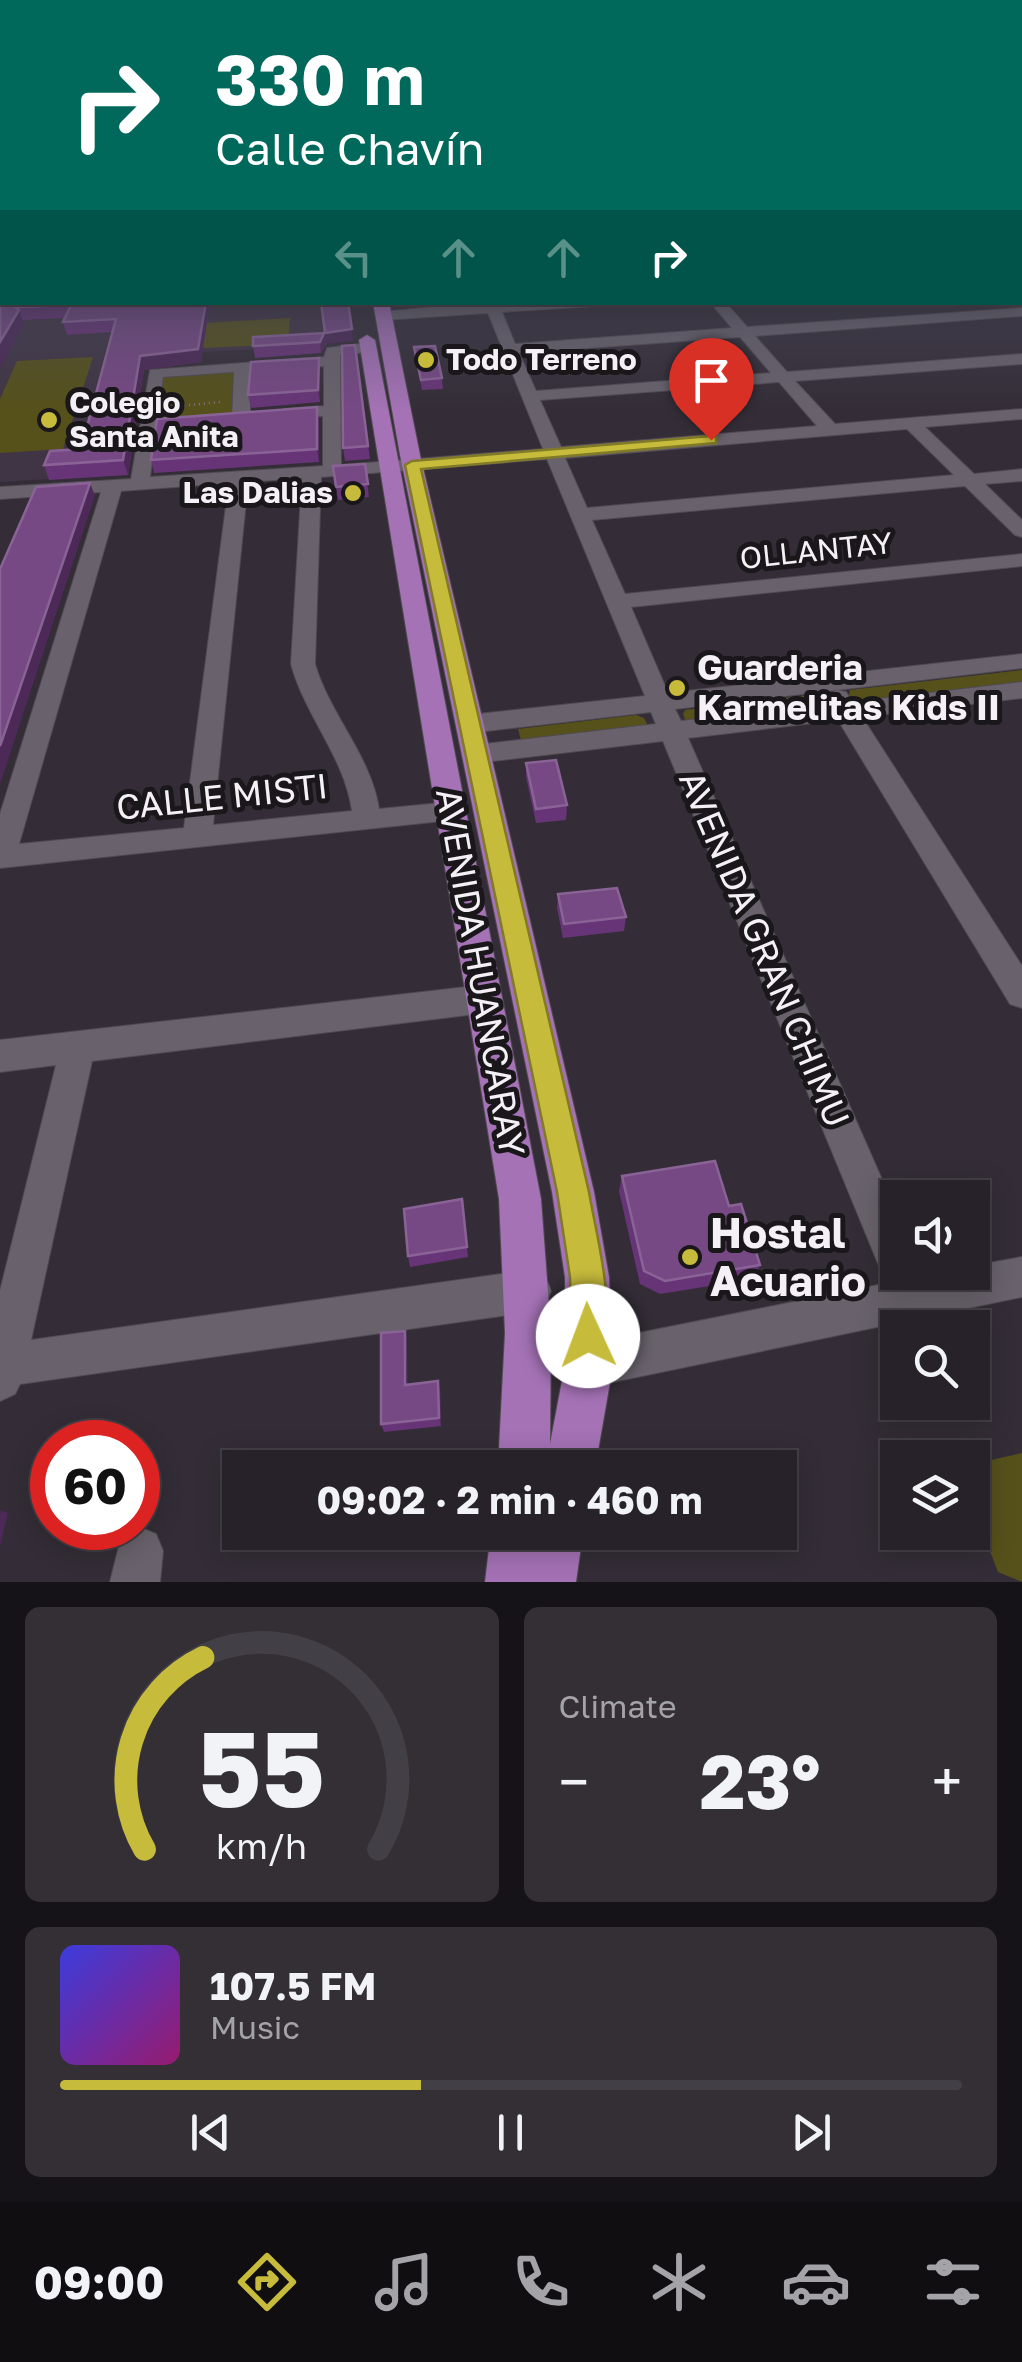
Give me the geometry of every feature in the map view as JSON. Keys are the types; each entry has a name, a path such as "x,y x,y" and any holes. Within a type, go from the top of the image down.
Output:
{"main road":[{"name":"AVENIDA HUANCARAY","path":"375,307 369,348 472,739 573,1192 587,1277 590,1365 573,1450"},
{"name":"AVENIDA HUANCARAY","path":"375,307 451,812 520,1199 530,1292 530,1382 524,1450"},
{"path":"512,1582 515,1550"},
{"path":"549,1582 554,1550"}],"street":[{"path":"375,307 518,305"},
{"path":"720,305 830,430"},
{"path":"970,305 982,315"},
{"name":"AVENIDA GRAN CHIMU","path":"492,306 880,1222"},
{"path":"510,348 1022,312"},
{"path":"367,820 362,786 310,689 303,664 310,576 332,410 332,351 369,348"},
{"path":"530,396 1022,359"},
{"path":"140,484 156,418 156,373 331,361"},
{"path":"242,369 232,412 332,410"},
{"path":"0,493 400,466 1022,414"},
{"path":"911,423 1022,531"},
{"path":"580,515 1022,475"},
{"path":"197,837 240,477"},
{"path":"1,857 113,485"},
{"name":"OLLANTAY","path":"617,602 1022,560"},
{"path":"472,739 659,702 1022,661"},
{"path":"828,683 1022,994"},
{"path":"472,739 672,731 1018,696"},
{"name":"CALLE MISTI","path":"1,857 451,812"},
{"path":"0,1056 484,999"},
{"path":"78,1046 2,1372 530,1292"},
{"path":"990,1278 1022,1277"},
{"path":"590,1365 880,1286"}],"path":[{"path":"156,418 193,405 232,412"},
{"path":"192,414 193,405"}],"shaded area":[{"path":"0,305 322,305 327,345 114,357 84,477 0,482"},
{"path":"290,318 288,344 121,352 130,327"},
{"path":"93,357 63,449 0,453 0,399 17,361"},
{"path":"236,374 233,413 154,420 157,378"},
{"path":"1022,670 1022,685 852,703 848,698 850,690"},
{"path":"817,697 820,705 686,722 683,714 685,710"},
{"path":"636,715 647,724 641,731 522,744 518,729"},
{"path":"1022,1453 1022,1582 998,1572 990,1550 990,1460"}],"building":[{"path":"0,305 13,305 19,310 0,342"},
{"path":"71,305 205,305 198,349 140,356 123,460 44,465 50,451 81,449 116,319 63,322"},
{"path":"321,305 348,305 352,329 325,333"},
{"path":"324,333 320,342 253,346 253,337"},
{"path":"355,345 368,446 343,448 342,346"},
{"path":"435,346 442,378 421,380 414,347"},
{"path":"319,358 318,390 248,395 251,362"},
{"path":"317,407 317,449 151,460 157,419"},
{"path":"365,464 368,484 336,487 333,466"},
{"path":"90,483 0,746 0,569 36,487"},
{"path":"556,760 567,805 536,809 526,763"},
{"path":"617,888 626,917 564,924 558,894"},
{"path":"715,1161 729,1206 741,1204 760,1265 665,1281 644,1271 622,1176"},
{"path":"462,1199 467,1247 408,1256 404,1209"},
{"path":"405,1331 405,1385 438,1381 439,1418 381,1424 381,1333"}],"place":[{"name":"Todo Terreno","path":"426,360"},
{"name":"Colegio Santa Anita","path":"49,420"},
{"name":"Las Dalias","path":"353,493"},
{"name":"Guarderia Karmelitas Kids II","path":"677,688"},
{"name":"Hostal Acuario","path":"690,1257"}],"route":[{"path":"588,1336 587,1277 573,1192 412,465 711,440"}]}
